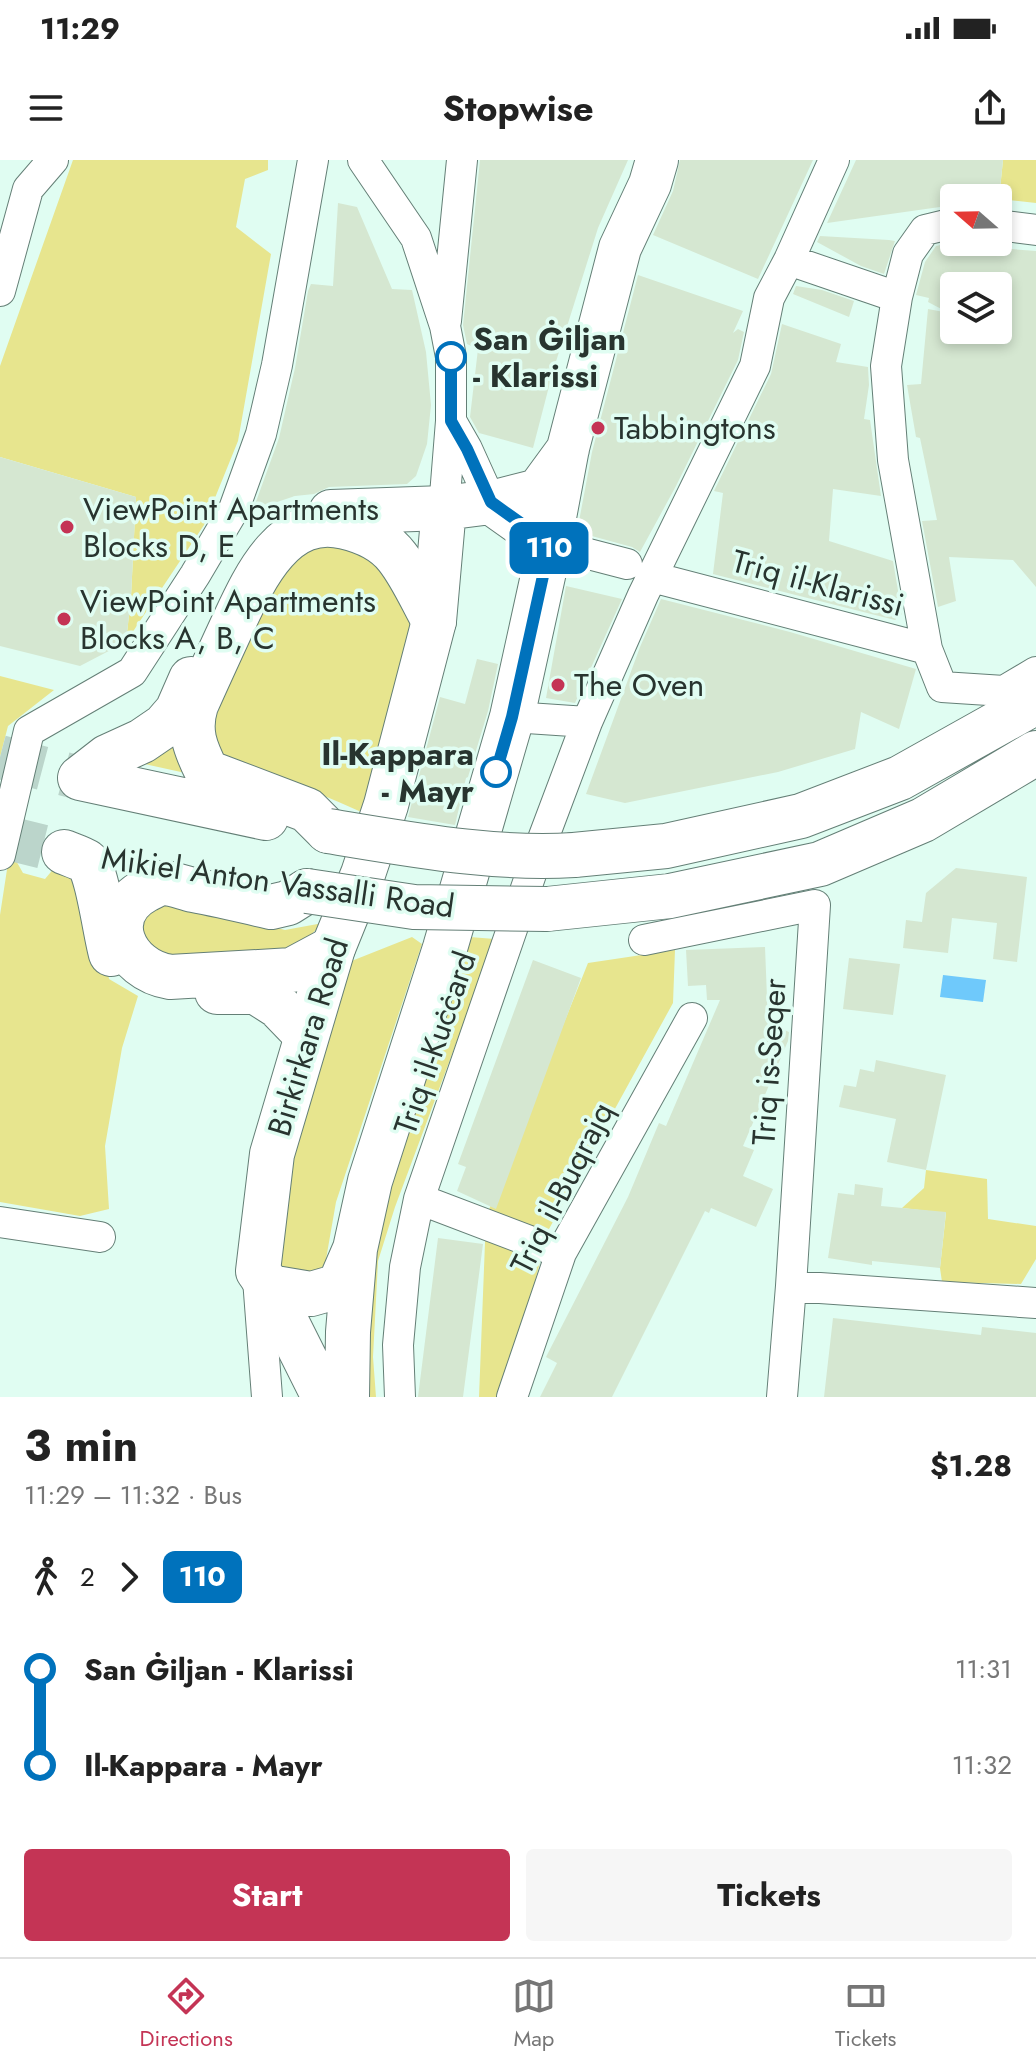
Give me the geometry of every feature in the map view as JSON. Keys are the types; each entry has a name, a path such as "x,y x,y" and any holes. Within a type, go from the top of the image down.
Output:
{"main road":[{"path":"347,1397 348,1332 355,1249 370,1181 445,948 512,717 568,448 620,248 650,184 657,160"},
{"path":"444,508 491,502 538,490 568,448"},
{"path":"491,502 550,544"},
{"name":"Birkirkara Road","path":"263,1279 272,1154 333,948 363,874 386,805 434,621 444,508"},
{"name":"Mikiel Anton Vassalli Road","path":"444,508 334,512 308,516 284,530 252,563 238,584 177,711 164,726 142,741 107,757 80,778 328,831 426,847 528,858 574,855 666,846 801,816 900,778 1036,702"},
{"path":"328,831 307,810 207,772 193,744 191,722 196,705 258,572 286,541 303,530 336,524 356,529 383,543 397,557 434,621"},
{"name":"Mikiel Anton Vassalli Road","path":"306,1035 278,1006 256,992 163,991 123,974 112,957 103,927 95,873 89,863 64,852 414,907 547,909 670,896 820,864 923,820 1036,753"},
{"path":"307,891 288,903 271,907 163,883 139,894 127,906 121,927 125,945 138,964 152,973 170,977 292,970 333,948"},
{"path":"263,1279 311,1294 339,1286 355,1249"},
{"path":"263,1279 324,1397"}],"street":[{"path":"0,291 28,189 53,160"},
{"path":"0,855 29,731 132,672 234,509 261,434 274,379 313,160"},
{"path":"445,326 462,160"},
{"name":"Triq il-Kuċċard","path":"400,1397 398,1345 405,1267 419,1199 543,839 639,570 755,366 769,298 834,160"},
{"path":"359,164 416,238 445,326 451,357 451,421 444,508"},
{"path":"927,649 893,460 886,366 897,297 908,254 925,230 940,226"},
{"path":"1012,227 1036,230"},
{"path":"789,260 897,297"},
{"path":"451,421 491,502"},
{"name":"Triq il-Klarissi","path":"550,544 927,649 942,687 1004,691 1036,672"},
{"path":"512,717 587,722"},
{"name":"Triq is-Seqer","path":"644,940 815,905 782,1397"},
{"name":"Triq il-Buqrajq","path":"512,1397 561,1253 692,1018"},
{"path":"419,1199 561,1253"},
{"path":"0,1222 100,1237"},
{"path":"263,1279 267,1397"},
{"path":"791,1286 1036,1303"}],"shaded area":[{"path":"73,160 268,160 268,170 245,179 236,227 271,254 238,441 204,525 126,642 136,497 0,457 0,366"},
{"path":"1003,160 1036,160 1036,203 1012,200 1012,184 1001,184"},
{"path":"326,541 349,544 404,585 414,634 368,815 212,750 211,709 255,631 278,575 296,555"},
{"path":"0,676 54,690 8,726 0,757"},
{"path":"175,737 190,774 140,763"},
{"path":"10,850 23,873 45,879 55,867 89,875 109,979 138,996 122,1048 105,1146 109,1209 80,1216 0,1202 0,915"},
{"path":"164,899 285,930 323,923 294,951 146,960 135,917"},
{"path":"457,936 495,939 395,1207 378,1261 373,1357 376,1397 359,1397 363,1256"},
{"path":"412,937 422,944 336,1202 325,1265 313,1274 280,1269 288,1150 349,962"},
{"path":"675,950 673,1003 549,1229 504,1397 479,1397 486,1217 588,963"},
{"path":"926,1170 987,1179 988,1219 1036,1226 1036,1259 1021,1284 942,1282 940,1268 946,1213 902,1208 924,1188"}],"water":[{"path":"943,975 986,980 983,1002 940,997"}],"building":[{"path":"480,160 628,160 598,228 553,371 533,448 479,433 470,417 478,349 467,344 463,325"},
{"path":"680,160 813,160 758,279 653,235 673,191"},
{"path":"856,160 1003,160 1000,184 940,184 940,207 827,223"},
{"path":"338,203 357,207 392,289 412,290 426,352 431,405 427,444 416,476 407,484 329,487 253,510 279,438 308,291 311,284 333,286"},
{"path":"820,236 895,241 884,274 861,266 817,242"},
{"path":"940,245 940,256 1012,256 1012,249 1036,251 1036,587 1013,560 949,557 956,601 938,607 922,521 937,520 920,438 916,437 907,385 921,384 928,309 940,311 940,344 1012,344 1012,272 940,272 940,308 928,302 929,298 916,295 925,262 936,246"},
{"path":"638,275 743,311 733,333 738,329 744,332 738,360 640,552 577,532 592,452"},
{"path":"796,286 822,290 854,301 849,317 793,294"},
{"path":"782,324 841,344 836,362 868,367 864,419 870,420 881,496 833,489 829,541 893,561 902,614 895,620 713,574 723,493 714,491 771,374"},
{"path":"0,457 136,497 126,642 80,666 0,646"},
{"path":"566,586 622,599 575,703 546,698"},
{"path":"661,599 916,669 899,729 861,712 855,749 778,772 625,803 586,794"},
{"path":"477,659 498,664 488,711 466,778 455,825 408,817 440,697 465,704"},
{"path":"956,868 1027,877 1017,962 993,959 997,923 952,918 948,953 903,948 906,920 922,922 926,893"},
{"path":"765,947 768,1023 789,1032 788,1041 743,1146 754,1150 743,1176 773,1189 756,1227 711,1208 709,1213 705,1211 612,1397 540,1397 557,1363 546,1357 628,1197 659,1123 666,1126 720,1000 707,1000 706,985 688,986 686,950"},
{"path":"849,958 900,964 893,1015 843,1009"},
{"path":"533,960 581,978 496,1209 457,1191 466,1167 458,1164"},
{"path":"876,1060 946,1075 926,1170 887,1162 896,1119 839,1107 844,1085 856,1087 860,1069 874,1072"},
{"path":"855,1184 883,1188 881,1206 946,1212 940,1268 872,1261 872,1265 828,1258 838,1193 854,1195"},
{"path":"438,1238 483,1244 463,1397 418,1397"},
{"path":"833,1318 981,1335 982,1327 1036,1333 1036,1397 824,1397"}],"tunnel":[{"path":"0,757 80,778"},
{"path":"0,836 64,852"}],"bus line":[{"name":"110","path":"451,357 451,421 491,502 550,544 512,717 496,772"}],"place":[{"name":"San Ġiljan - Klarissi","path":"451,357"},
{"name":"Tabbingtons","path":"598,428"},
{"name":"ViewPoint Apartments Blocks D, E","path":"67,527"},
{"name":"ViewPoint Apartments Blocks A, B, C","path":"64,619"},
{"name":"The Oven","path":"558,685"},
{"name":"Il-Kappara - Mayr","path":"496,772"}]}
